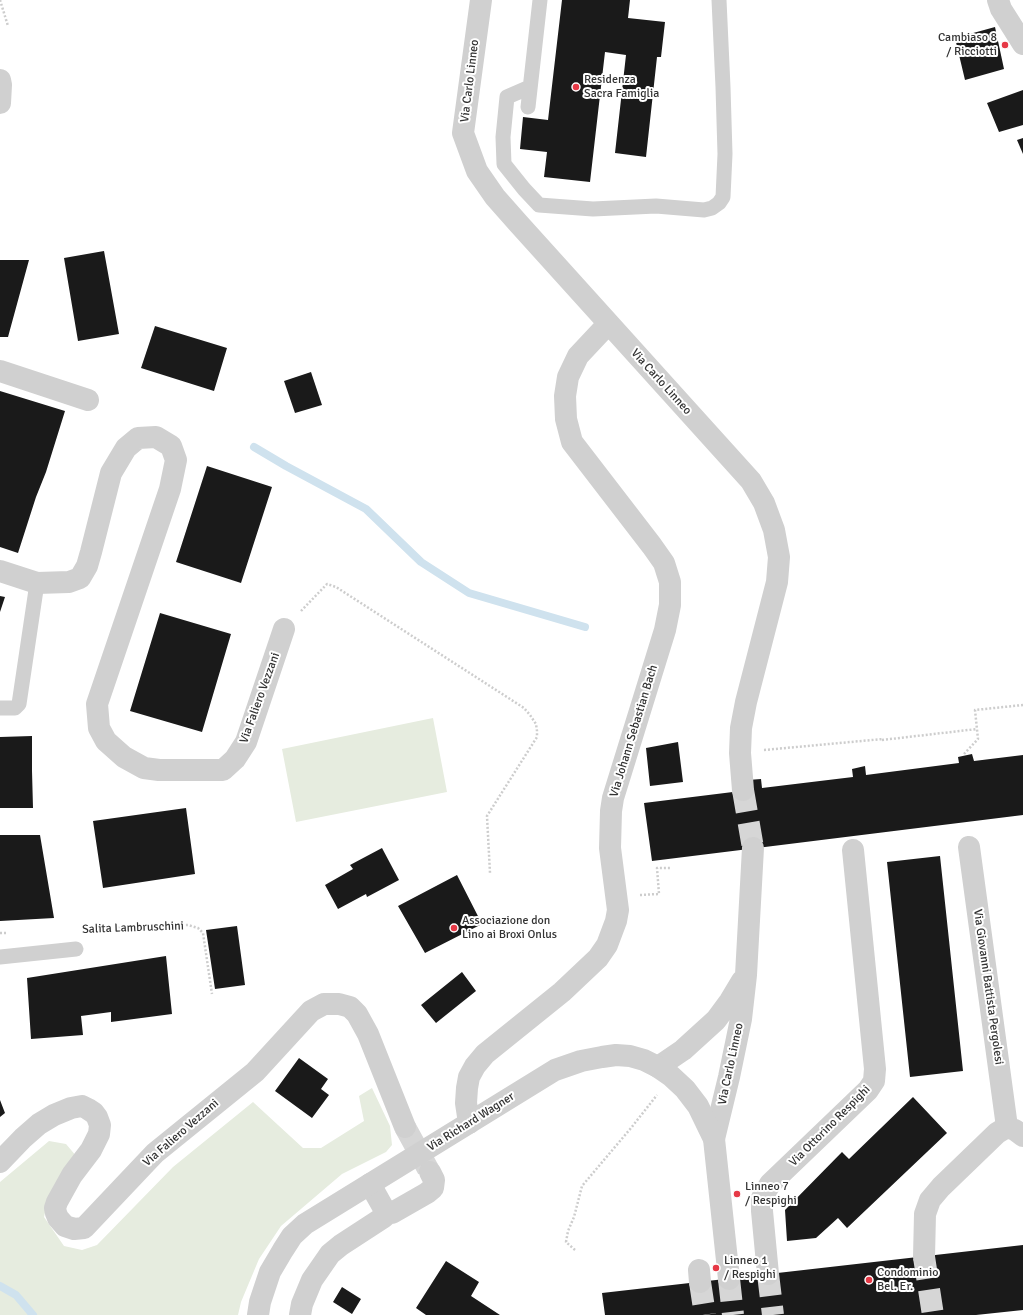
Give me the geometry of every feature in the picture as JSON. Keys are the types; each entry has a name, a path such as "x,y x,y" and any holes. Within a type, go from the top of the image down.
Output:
{"street":[{"name":"Via Carlo Linneo","path":"481,0 463,133 477,171 495,197 509,213 608,324 752,481 764,503 774,530 779,557 777,582 746,702 741,728 740,753 743,790"},
{"path":"998,0 1023,44"},
{"path":"0,80 0,103"},
{"name":"Via Johann Sebastian Bach","path":"469,1123 466,1103 467,1088 469,1077 475,1066 485,1054 562,992 598,958 607,945 616,921 618,910 610,848 611,811 613,798 665,630 670,604 670,582 664,563 572,442 566,419 565,396 568,377 578,356 608,324"},
{"path":"0,371 88,400"},
{"name":"Via Faliero Vezzani","path":"0,571 38,583 69,582 80,578 87,566 111,473 126,448 138,438 156,437 170,446 176,460 174,476 97,704 99,728 106,742 124,757 144,768 159,770 223,770 235,759 246,742 284,629"},
{"name":"Via Giovanni Battista Pergolesi","path":"924,1257 925,1214 930,1200 941,1187 997,1133 1015,1131 969,847"},
{"name":"Via Carlo Linneo","path":"728,1279 714,1139 741,1019 746,975 753,848"},
{"name":"Via Ottorino Respighi","path":"768,1274 762,1198 770,1184 868,1090 874,1081 875,1068 853,850"},
{"path":"664,1071 683,1050 716,1020 746,975"},
{"name":"Via Faliero Vezzani","path":"0,1162 39,1124 54,1115 82,1106 94,1113 100,1124 99,1134 91,1150 72,1175 55,1208 58,1218 65,1226 74,1230 84,1228 155,1153 254,1072 311,1011 324,1004 339,1004 350,1007 357,1014 368,1034 405,1127"},
{"name":"Via Richard Wagner","path":"258,1315 260,1302 270,1272 292,1236 305,1224 555,1070 581,1061 602,1056 623,1056 644,1060 664,1071 685,1089 698,1106 714,1139"},
{"path":"386,1213 392,1213 433,1188 434,1180 430,1172"},
{"path":"370,1184 386,1213"},
{"path":"300,1315 302,1304 312,1280 330,1254 341,1245 384,1217 386,1213"}],"lane":[{"path":"528,106 540,0"},
{"path":"530,87 508,97 503,137 504,164 539,205 593,209 656,206 704,210 712,208 719,203 723,197 725,154 719,0"},
{"path":"0,708 15,708 19,704 38,583"},
{"path":"0,957 76,949"}],"path":[{"path":"0,0 8,26"},
{"path":"284,629 327,584 336,587 524,708 530,715 536,724 537,737 487,816 490,873"},
{"path":"964,754 978,739 975,710 1023,706"},
{"path":"740,753 977,729"},
{"path":"879,740 883,739"},
{"path":"616,896 659,894 657,868 670,868"},
{"name":"Salita Lambruschini","path":"78,930 188,925 198,928 203,934 212,994"},
{"path":"0,933 8,933"},
{"path":"575,1250 566,1242 582,1186 631,1128 664,1071"}],"shaded area":[{"path":"433,718 447,792 296,822 282,749"},
{"path":"372,1088 390,1126 392,1145 386,1152 342,1174 281,1226 259,1259 241,1302 238,1315 0,1315 0,1182 49,1141 66,1144 77,1157 48,1200 44,1217 64,1246 82,1250 97,1245 173,1167 253,1102 303,1148 321,1148 364,1121 359,1096"}],"building":[{"name":"Residenza Sacra Famiglia","path":"562,0 630,0 628,18 665,22 661,57 657,57 646,157 615,153 626,55 605,52 590,182 544,177 547,152 520,149 523,117 548,120"},
{"path":"995,27 1004,69 965,80 955,38"},
{"path":"1023,90 1023,125 999,132 987,103"},
{"path":"1023,138 1023,154 1017,140"},
{"path":"104,251 119,334 78,341 64,258"},
{"path":"0,260 29,260 8,337 0,337"},
{"path":"155,326 227,348 214,391 141,368"},
{"path":"311,372 322,405 295,413 284,381"},
{"path":"0,391 65,411 18,553 0,547"},
{"path":"207,466 272,487 241,583 176,562"},
{"path":"0,596 5,597 0,612"},
{"path":"160,613 231,634 202,732 130,711"},
{"path":"32,736 33,808 0,808 0,737"},
{"path":"678,742 683,782 650,786 646,748"},
{"path":"972,754 974,761 1023,755 1023,815 652,861 644,803 749,790 748,780 761,779 762,788 853,777 852,769 865,766 866,775 959,763 958,757"},
{"path":"186,808 195,874 103,888 93,821"},
{"path":"0,835 40,835 54,918 0,921"},
{"path":"382,848 399,880 367,897 366,894 338,909 325,885 353,869 350,865"},
{"path":"940,856 963,1071 910,1077 887,862"},
{"path":"457,875 482,924 425,953 398,906"},
{"path":"237,926 245,985 215,989 206,930"},
{"path":"166,956 172,1014 111,1022 111,1012 81,1016 83,1035 31,1039 27,978"},
{"path":"462,972 476,991 436,1023 421,1005"},
{"path":"299,1058 328,1079 321,1089 329,1095 312,1118 275,1091"},
{"path":"913,1097 947,1133 847,1228 838,1218 816,1238 787,1241 785,1210 842,1152 849,1159"},
{"path":"0,1100 5,1113 0,1117"},
{"name":"Condominio Bel. Er.","path":"1023,1245 1023,1310 976,1315 605,1315 602,1293"},
{"path":"446,1261 479,1282 471,1296 500,1315 426,1315 416,1308"},
{"path":"342,1287 361,1299 352,1314 333,1302"}],"waterway":[{"path":"254,447 366,509 421,562 469,593 585,627"},
{"path":"0,1286 16,1295 33,1315"}],"tunnel":[{"path":"743,790 753,848"},
{"path":"405,1127 428,1169"},
{"path":"924,1257 933,1315"},
{"path":"768,1274 773,1315"},
{"path":"729,1279 733,1315"},
{"path":"700,1282 705,1315"}],"place":[{"name":"Cambiaso 8 / Ricciotti","path":"1005,45"},
{"name":"Residenza Sacra Famiglia","path":"576,87"},
{"name":"Associazione don Lino ai Broxi Onlus","path":"454,928"},
{"name":"Linneo 7 / Respighi","path":"737,1194"},
{"name":"Linneo 1 / Respighi","path":"716,1268"},
{"name":"Condominio Bel. Er.","path":"869,1280"}]}
